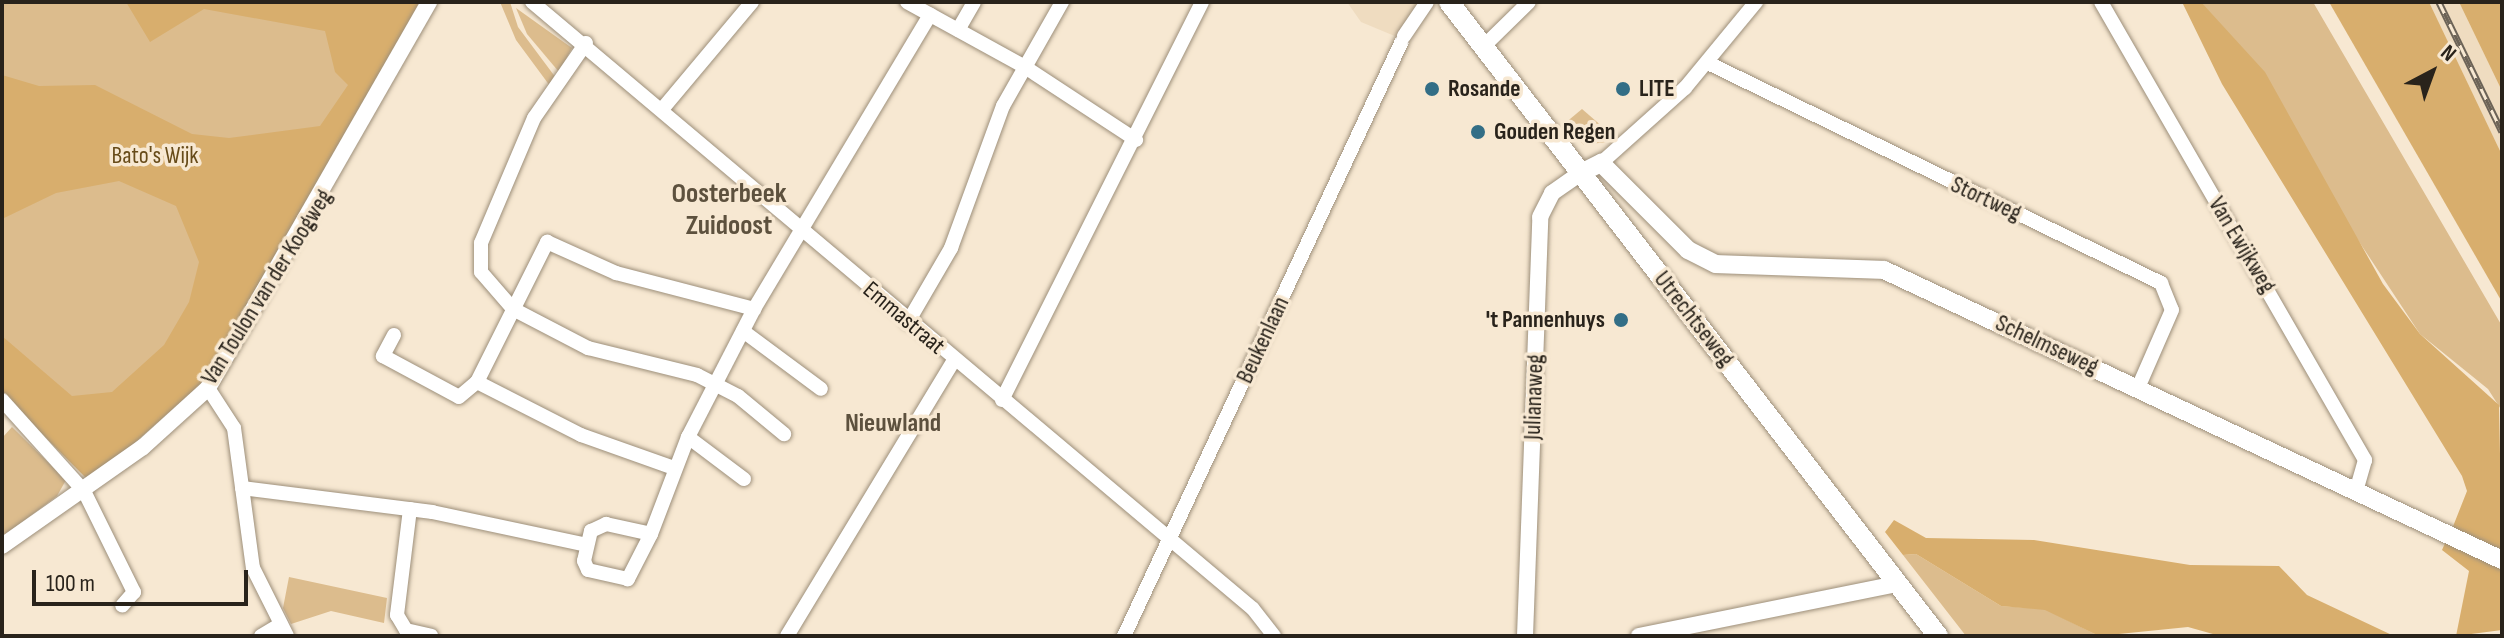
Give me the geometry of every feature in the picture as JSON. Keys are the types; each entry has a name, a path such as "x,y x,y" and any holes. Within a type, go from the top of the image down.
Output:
{"main road":[{"name":"Utrechtseweg","path":"1449,2 1938,636"},
{"name":"Schelmseweg","path":"1601,163 1688,250 1716,264 1884,270 2502,560"},
{"path":"1579,174 1601,163"}],"street":[{"name":"Van Toulon van der Koogweg","path":"2,546 84,491 208,388 429,2"},
{"name":"Emmastraat","path":"532,2 664,107 908,322 1170,539 1274,636"},
{"path":"664,107 752,2"},
{"path":"907,2 1025,67 1136,140"},
{"path":"958,30 974,2"},
{"path":"908,322 951,248 1025,67 1062,2"},
{"path":"1002,400 1136,140 1202,2"},
{"name":"Beukenlaan","path":"1124,636 1402,40 1427,2"},
{"path":"1483,47 1529,2"},
{"path":"1601,163 1708,63 1756,2"},
{"name":"Van Ewijkweg","path":"2101,2 2365,460 2356,491"},
{"path":"651,534 597,525 587,545 588,570 628,579 651,534 688,437 754,309 804,233 930,15"},
{"path":"586,43 534,118 481,243 481,272 513,309 588,348 716,384 784,434"},
{"name":"Stortweg","path":"1708,63 2161,283 2172,310 2138,388"},
{"name":"Julianaweg","path":"1525,636 1540,217 1552,193 1579,174"},
{"path":"394,335 383,356 409,376 459,397 477,382 547,242 616,273 754,309"},
{"path":"743,331 821,389"},
{"path":"787,636 954,360"},
{"path":"477,382 609,447 674,468"},
{"path":"208,388 234,428 253,568 284,630 261,636"},
{"path":"2,400 84,491 134,592 122,606"},
{"path":"688,437 744,479"},
{"path":"242,488 410,509 587,545"},
{"path":"410,509 397,615 406,630 431,636"},
{"path":"1639,636 1897,584"}],"shaded area":[{"path":"1347,2 1417,2 1397,37 1361,22"},
{"path":"2429,2 2459,2 2502,91 2502,155"}],"green space":[{"name":"Bato's Wijk","path":"2,2 421,2 200,385 90,482 25,363 2,336"},
{"path":"126,2 421,2 200,385 90,482 2,394 2,336 72,396 112,392 164,345 189,302 199,262 176,206 119,181 56,193 2,219 2,75 39,86 95,85 192,134 229,138 320,126 348,85 335,72 325,31 204,9 150,42"},
{"path":"500,2 510,2 518,27 556,78 550,86 516,40"},
{"path":"2182,2 2201,2 2265,72 2383,284 2420,334 2499,405 2502,554 2452,529 2467,491 2462,476 2222,84"},
{"path":"2201,2 2313,2 2502,326 2502,411 2488,389 2420,334"},
{"path":"2329,2 2429,2 2502,155 2502,302"},
{"path":"2459,2 2502,2 2502,91"},
{"path":"516,8 572,48 559,72 527,34"},
{"path":"1582,109 1604,128 1606,142 1584,145 1564,124"},
{"path":"12,427 66,480 57,496 2,537 2,438"},
{"path":"1894,520 1926,538 2034,540 2190,565 2279,566 2307,595 2394,636 2220,636 2188,627 2099,636 2045,610 2001,606 1916,554 1903,555 1885,532"},
{"path":"2446,541 2502,567 2502,630 2456,636 2469,571 2442,550"},
{"path":"1916,554 2001,606 2045,609 2099,636 1966,636 1903,555"},
{"path":"289,577 387,598 384,623 331,611 291,624 283,608"}],"railway":[{"path":"2439,2 2502,132"}],"place":[{"name":"Rosande","path":"1432,89"},
{"name":"LITE","path":"1623,89"},
{"name":"Gouden Regen","path":"1478,132"},
{"name":"'t Pannenhuys","path":"1621,320"}],"district":[{"name":"Oosterbeek Zuidoost","path":"729,210"},
{"name":"Nieuwland","path":"893,424"}]}
